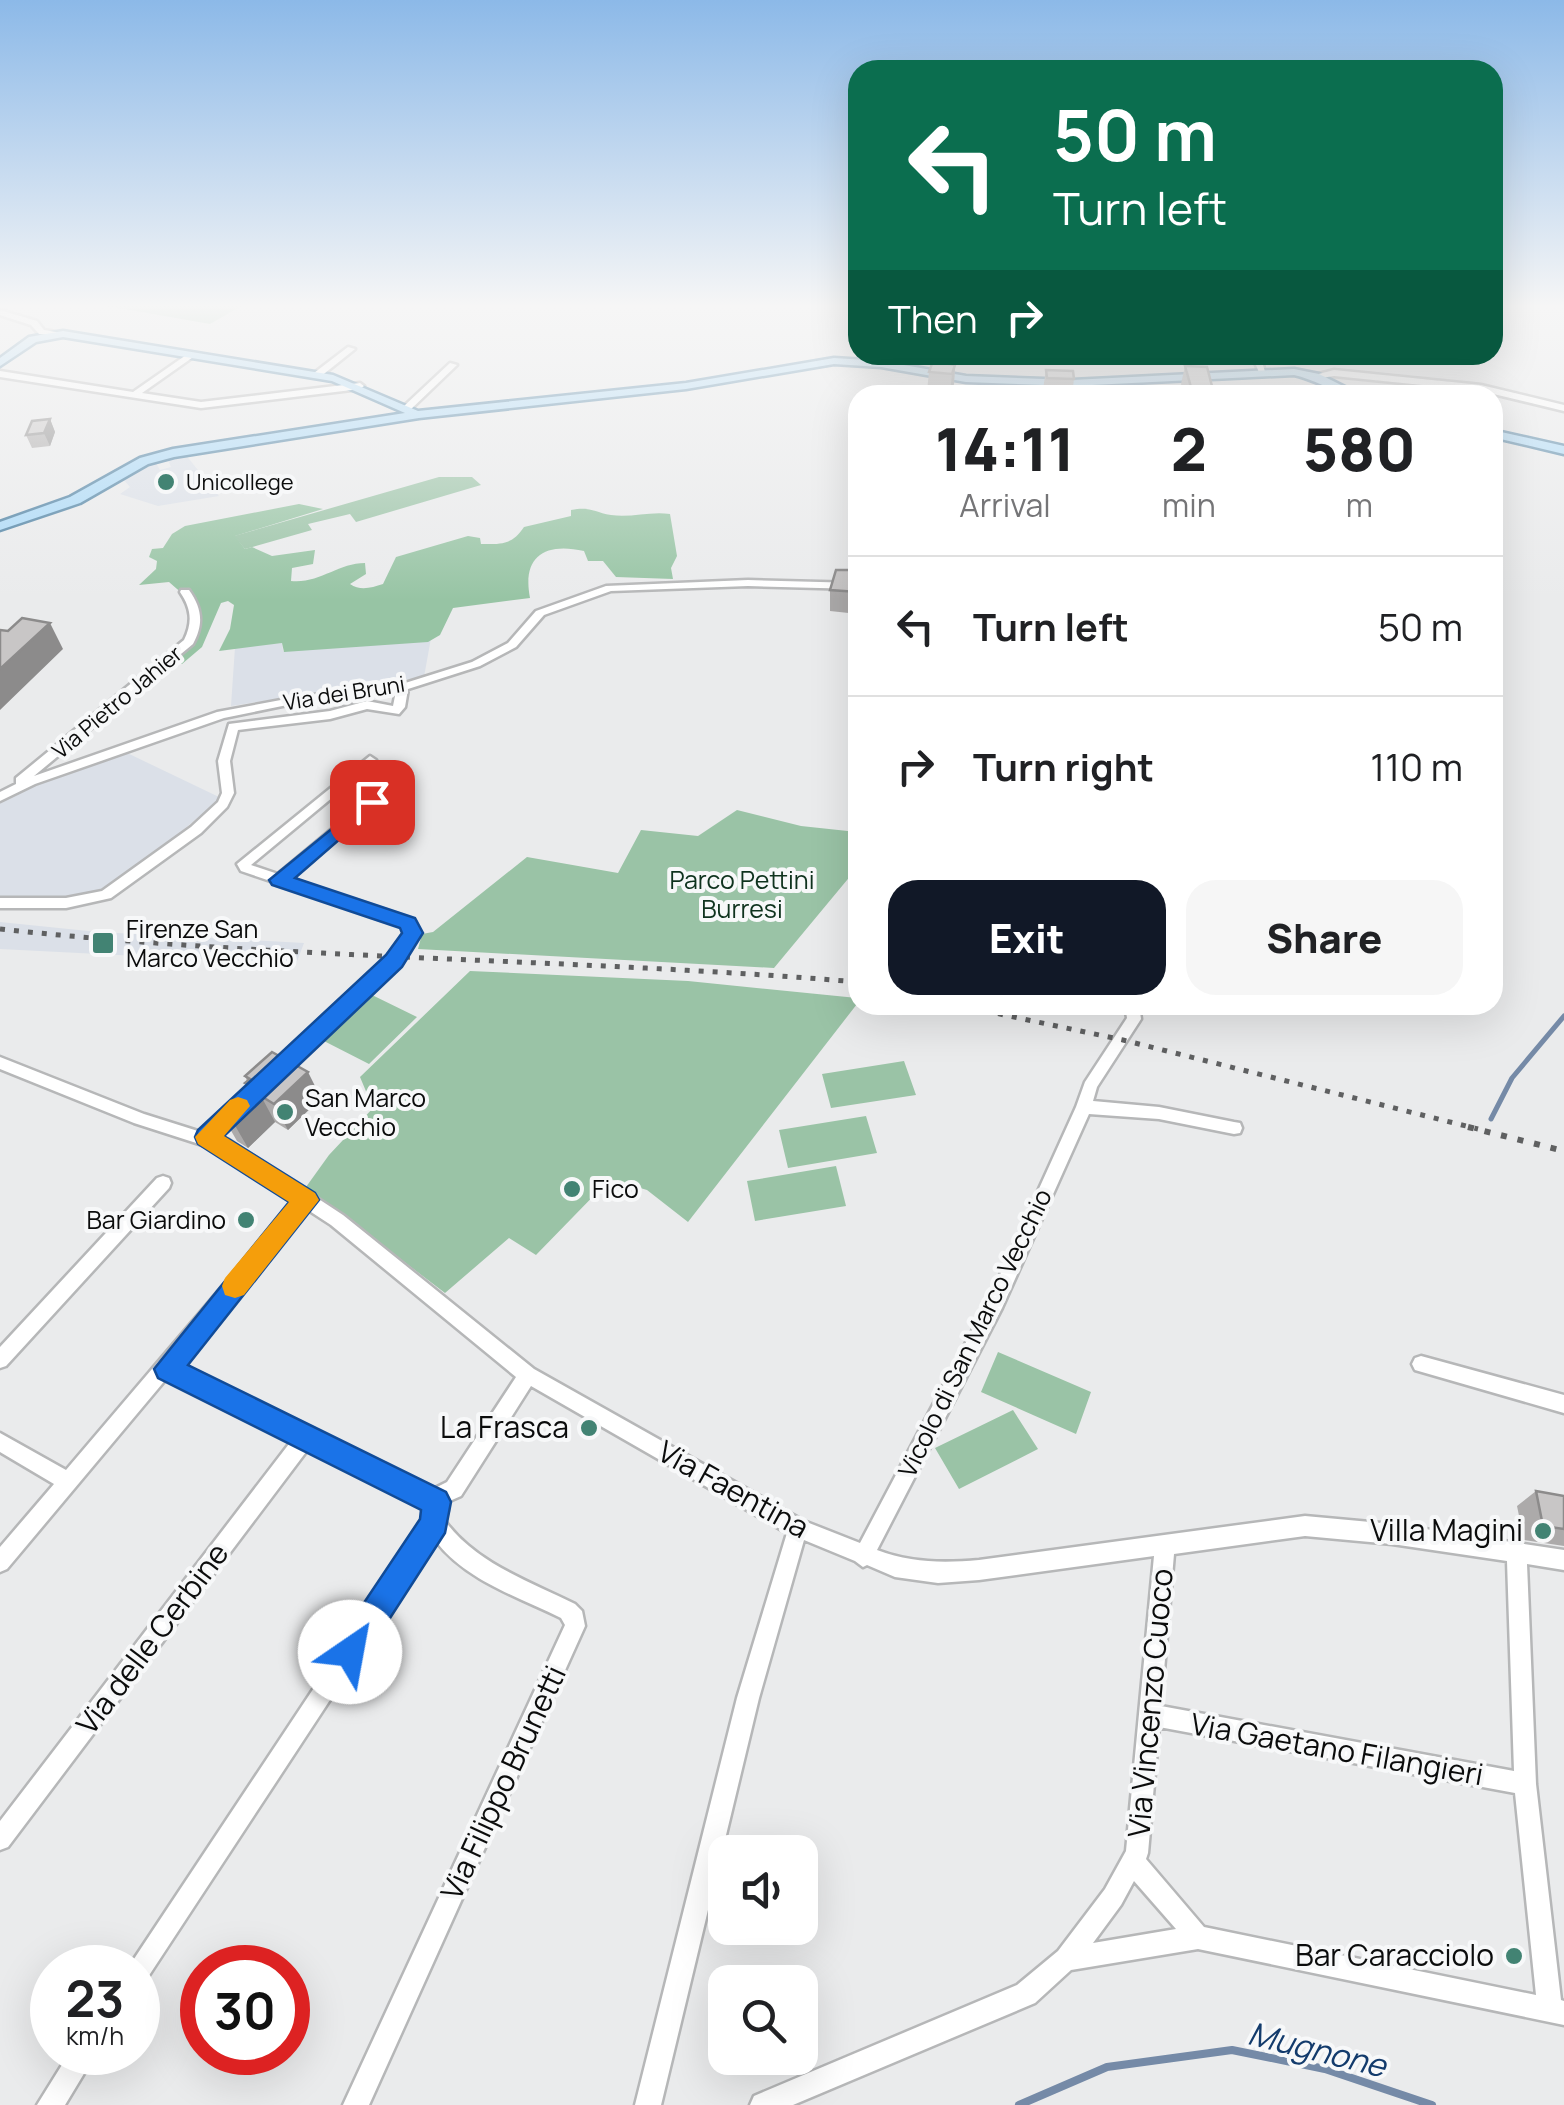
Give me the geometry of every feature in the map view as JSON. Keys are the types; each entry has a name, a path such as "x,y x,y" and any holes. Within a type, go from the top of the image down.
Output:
{"main road":[{"path":"389,403 403,412"},
{"path":"0,526 75,500 151,458 403,412 513,403"},
{"path":"1503,436 1564,450"}],"street":[{"path":"193,403 220,403"},
{"path":"403,412 412,403"},
{"name":"Via dei Bruni","path":"1,796 100,756 232,720 403,687 476,664 503,652 540,613 610,588 748,583 848,586"},
{"name":"Via Pietro Jahier","path":"1,796 189,642 196,621 194,604 185,592"},
{"path":"0,903 91,900 106,895 154,862 223,804 228,793 224,761 232,720 330,715 366,705 394,710 403,687"},
{"path":"265,1082 394,961 413,930 408,923 246,868 244,864 370,760"},
{"path":"280,880 372,802"},
{"name":"Vicolo di San Marco Vecchio","path":"862,1557 996,1302 1084,1108 1090,1086 1133,1015"},
{"name":"Via Faentina","path":"0,1064 140,1120 206,1137 337,1220 528,1375 798,1528 862,1557 894,1567 947,1572 1305,1526 1392,1534 1564,1560"},
{"path":"206,1137 251,1094"},
{"path":"1084,1108 1159,1113 1234,1128"},
{"path":"0,1360 163,1182"},
{"path":"0,1562 168,1369 306,1200"},
{"path":"1421,1364 1564,1404"},
{"path":"156,1945 435,1523 438,1510 433,1499 168,1369"},
{"path":"433,1499 454,1489 528,1375"},
{"name":"Via delle Cerbine","path":"0,1839 306,1438"},
{"path":"0,1442 70,1482"},
{"name":"Via Filippo Brunetti","path":"356,2105 575,1626 575,1618 568,1611 465,1559 446,1543 435,1523"},
{"path":"648,2105 748,1698 798,1528"},
{"name":"Via Vincenzo Cuoco","path":"763,2105 1026,1994 1066,1959 1134,1863 1165,1545"},
{"path":"1066,1959 1198,1937 1557,2011 1525,1784 1517,1554"},
{"name":"Via Gaetano Filangieri","path":"1150,1715 1525,1784"},
{"path":"1134,1863 1198,1937"},
{"path":"50,2105 69,2075"}],"shaded area":[{"name":"Unicollege","path":"185,454 219,496 158,506 120,494 130,487 122,478 155,461 160,470 171,467 167,458"},
{"path":"431,638 424,677 231,706 235,647 282,643 283,651"},
{"path":"123,751 219,797 217,802 117,884 98,894 64,899 0,898 0,801 29,785"},
{"path":"0,922 98,932 304,943 296,964 0,949"}],"green space":[{"path":"439,477 472,477 481,485 356,522 350,514 308,524 312,530 245,549 234,536"},
{"path":"299,504 323,509 235,536 245,549 252,547 272,556 315,550 313,564 292,568 291,581 365,563 366,574 350,584 374,587 383,584 396,557 468,536 480,538 481,544 506,542 524,527 571,516 571,510 577,509 618,516 670,514 677,556 671,568 673,579 616,577 603,561 588,561 584,551 547,551 529,572 530,598 453,608 440,635 428,642 284,652 282,643 219,651 230,629 234,605 228,601 221,603 202,647 182,664 171,661 194,639 200,609 169,582 139,585 156,569 157,561 149,557 152,549 163,548 172,534 185,526"},
{"name":"Parco Pettini Burresi","path":"737,810 801,826 848,831 848,879 774,968 418,949 422,934 433,932 527,857 618,873 641,830 698,836"},
{"name":"Parco Pettini Burresi","path":"470,971 688,981 848,997 848,1015 688,1222 647,1190 610,1179 536,1255 509,1238 445,1293 306,1187 329,1155 373,1108 360,1077"},
{"path":"370,994 417,1017 369,1064 322,1040"},
{"path":"904,1061 916,1095 831,1108 822,1074"},
{"path":"866,1116 877,1153 788,1168 779,1130"},
{"path":"836,1166 846,1206 755,1221 747,1181"},
{"path":"998,1352 1091,1392 1076,1434 981,1392"},
{"path":"1013,1410 1038,1449 959,1489 935,1448"}],"building":[{"path":"50,419 44,433 26,435 32,421"},
{"path":"836,570 848,570 848,591 830,590"},
{"path":"22,618 50,623 0,669 0,630 8,631"},
{"path":"272,1052 308,1072 274,1104 261,1096 233,1122 222,1115 253,1087 245,1083 250,1079 245,1076"},
{"path":"1536,1491 1564,1496 1564,1529 1543,1526"}],"waterway":[{"path":"1491,1119 1512,1078 1564,1016"},
{"name":"Mugnone","path":"1019,2105 1107,2067 1232,2050 1325,2069 1432,2105"}],"railway":[{"path":"0,929 214,947 848,981"},
{"path":"1004,1015 1123,1040 1478,1129"},
{"path":"1468,1127 1564,1151"}],"slow traffic":[{"path":"235,1286 306,1200 206,1137 238,1106"}],"place":[{"name":"Unicollege","path":"166,482"},
{"name":"Firenze San Marco Vecchio","path":"103,943"},
{"name":"San Marco Vecchio","path":"285,1112"},
{"name":"Fico","path":"572,1189"},
{"name":"Bar Giardino","path":"246,1220"},
{"name":"La Frasca","path":"589,1428"},
{"name":"Villa Magini","path":"1543,1531"},
{"name":"Bar Caracciolo","path":"1514,1956"}],"route":[{"path":"350,1652 435,1523 436,1502 168,1369 306,1200 206,1137 394,961 413,933 408,923 280,880 372,802"}]}
